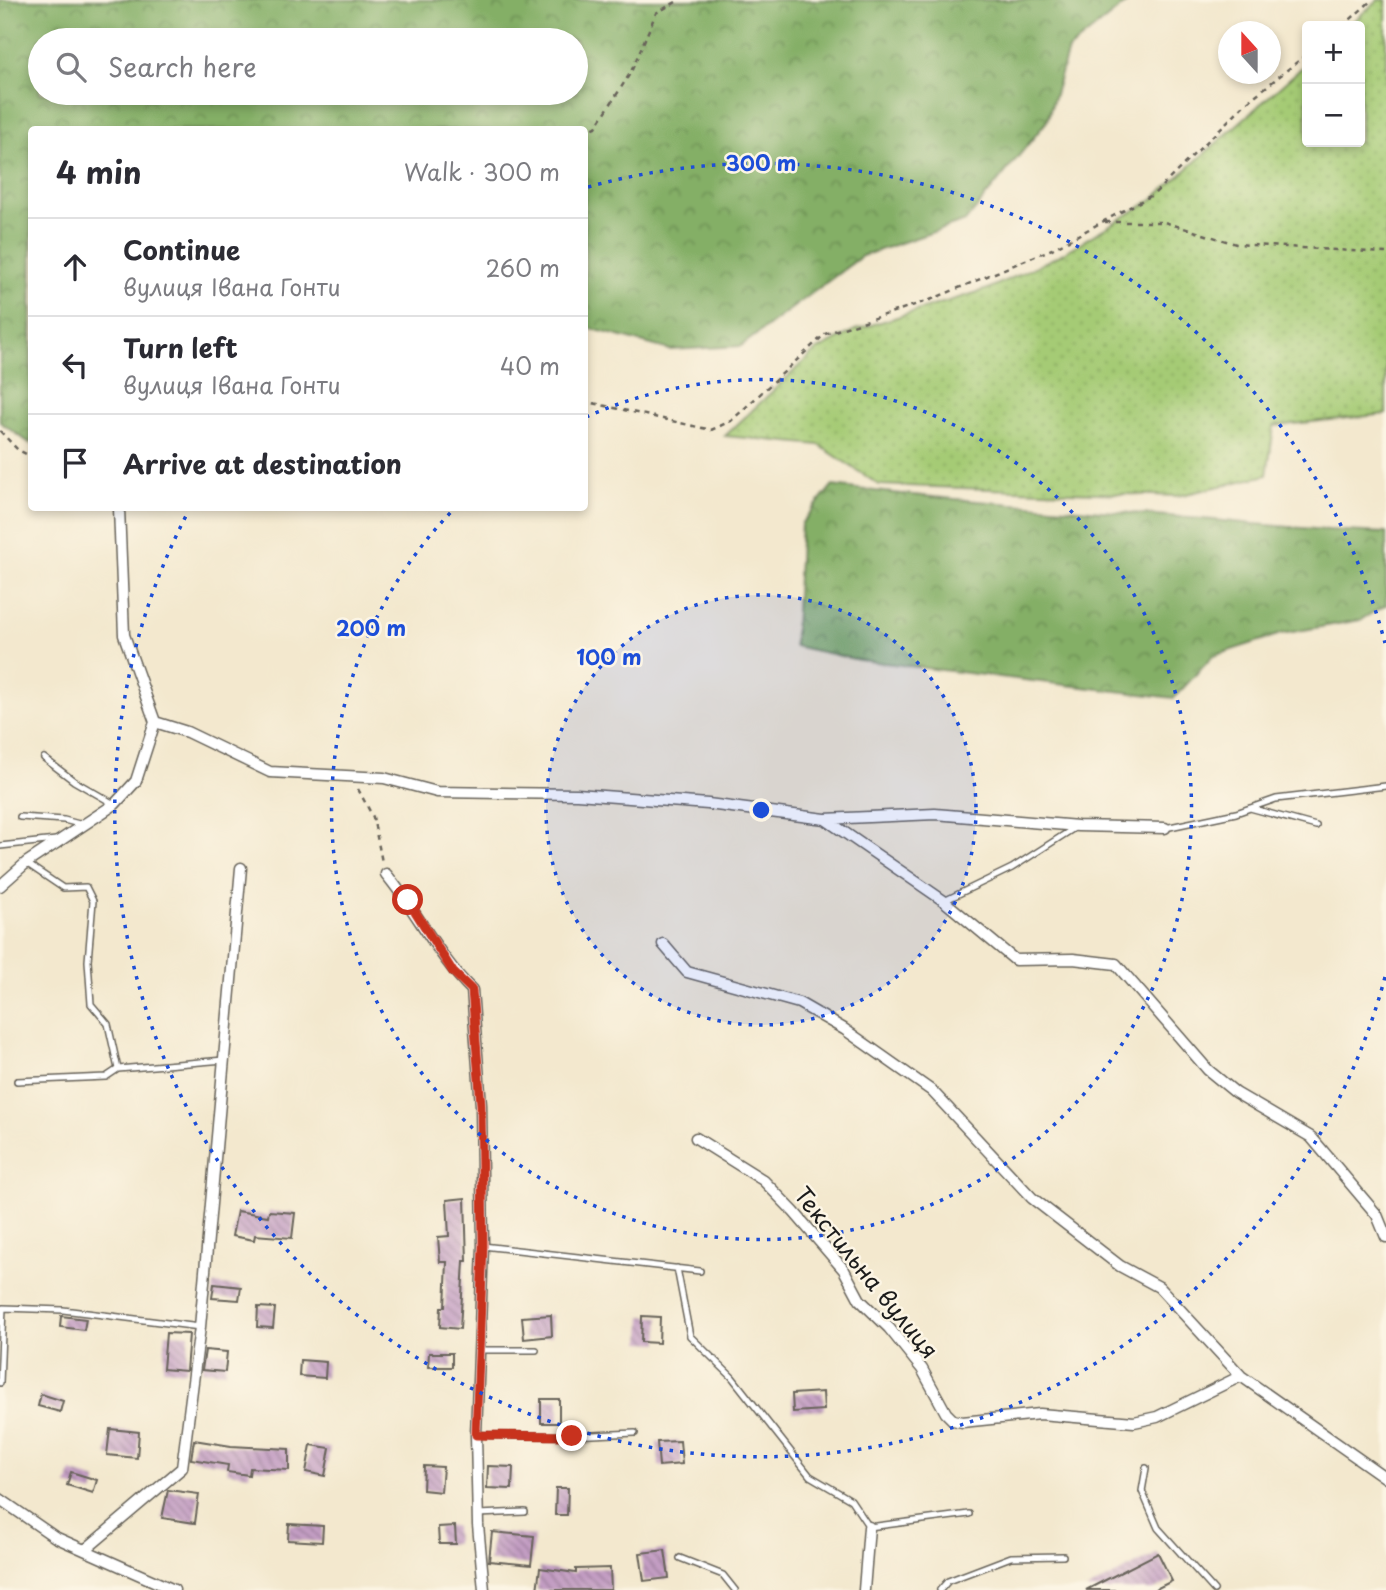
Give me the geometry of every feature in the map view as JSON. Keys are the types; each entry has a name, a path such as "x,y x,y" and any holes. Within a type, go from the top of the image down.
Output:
{"street":[{"path":"0,886 26,863 115,804 136,781 155,722 124,635 119,511"},
{"path":"155,722 187,732 270,772 384,778 438,792 577,794 708,804 825,819 935,814 1078,826 1165,828"},
{"path":"825,819 944,901 1015,960 1073,959 1116,964 1208,1070 1236,1093 1311,1137 1377,1215 1386,1237"},
{"path":"85,1550 182,1468 200,1327 241,868"},
{"path":"386,874 408,900 453,972 472,990 481,1105 483,1246 476,1435 484,1590"},
{"path":"663,944 687,972 799,1003 844,1029 932,1091 1032,1198 1120,1266 1159,1287 1241,1376 1386,1478"},
{"name":"Текстильна вулиця","path":"696,1138 763,1180 794,1212 845,1270 860,1300 889,1328 922,1369 940,1405 953,1420 962,1422 1040,1414 1134,1422 1157,1417 1241,1376"},
{"path":"0,1499 55,1537 174,1590"},
{"path":"864,1590 869,1527"}],"lane":[{"path":"44,758 74,781 115,804"},
{"path":"1165,828 1197,823 1276,799 1386,786"},
{"path":"1250,808 1316,826"},
{"path":"20,817 64,820 85,826"},
{"path":"944,901 1012,868 1078,826"},
{"path":"0,846 63,839"},
{"path":"26,863 63,888 86,887 93,901 88,961 91,1004 108,1024 118,1069"},
{"path":"17,1081 106,1077 118,1069 224,1059"},
{"path":"483,1246 700,1270"},
{"path":"677,1268 690,1336 732,1377 810,1476 851,1500 869,1527 969,1514"},
{"path":"0,1383 3,1307 63,1310 200,1327"},
{"path":"479,1350 536,1350"},
{"path":"476,1435 572,1436 635,1433"},
{"path":"1146,1468 1142,1491 1158,1528 1214,1590"},
{"path":"478,1514 525,1512"},
{"path":"940,1590 948,1581 1011,1557 1063,1556"},
{"path":"680,1558 723,1575 735,1590"}],"path":[{"path":"588,130 596,127 631,72 656,13 680,0"},
{"path":"1349,21 1372,0"},
{"path":"588,402 711,430 731,421 825,334 930,300 1052,249 1154,194 1246,103 1302,58"},
{"path":"1101,222 1164,222 1236,244 1386,253"},
{"path":"0,431 18,450 28,455"},
{"path":"347,775 366,800 373,817 386,874"}],"green space":[{"path":"0,0 1130,0 1068,50 1047,121 966,221 862,256 741,346 670,350 588,328 588,126 28,126 28,442 0,422"},
{"path":"1378,0 1386,0 1386,414 1274,426 1267,475 1178,496 879,485 819,445 725,436 814,352 855,330 988,289 1058,256 1152,200 1302,67 1302,147 1365,147 1365,21 1354,21"},
{"path":"832,486 1000,503 1386,533 1386,605 1360,620 1281,634 1213,656 1174,698 859,660 794,646 801,524"}],"building":[{"path":"465,1198 467,1261 464,1261 460,1329 440,1327 441,1307 445,1307 447,1262 440,1262 438,1237 449,1236 447,1200"},
{"path":"237,1211 268,1216 269,1211 295,1213 292,1238 255,1235 254,1240 232,1236"},
{"path":"214,1284 241,1287 239,1300 212,1298"},
{"path":"258,1307 275,1308 273,1328 257,1327"},
{"path":"551,1315 552,1336 524,1339 522,1317"},
{"path":"61,1316 86,1319 84,1330 60,1327"},
{"path":"642,1316 660,1317 659,1343 641,1342"},
{"path":"166,1333 189,1334 186,1371 163,1369"},
{"path":"205,1350 227,1352 225,1372 202,1370"},
{"path":"429,1353 452,1353 452,1367 428,1367"},
{"path":"300,1360 326,1362 325,1378 299,1376"},
{"path":"823,1392 824,1410 793,1412 792,1394"},
{"path":"41,1394 63,1401 60,1412 38,1406"},
{"path":"541,1399 559,1399 559,1423 541,1423"},
{"path":"110,1429 139,1432 137,1458 107,1455"},
{"path":"194,1440 231,1446 289,1449 289,1470 250,1468 249,1475 227,1472 228,1465 191,1459"},
{"path":"680,1441 682,1464 659,1466 657,1442"},
{"path":"311,1445 330,1448 325,1476 306,1472"},
{"path":"424,1466 443,1467 441,1492 423,1490"},
{"path":"488,1466 513,1467 512,1489 487,1488"},
{"path":"71,1472 97,1480 93,1493 67,1485"},
{"path":"556,1488 568,1488 567,1515 555,1515"},
{"path":"168,1490 199,1494 195,1523 162,1518"},
{"path":"289,1524 323,1526 322,1542 288,1540"},
{"path":"455,1526 456,1544 439,1544 438,1527"},
{"path":"492,1532 534,1536 531,1565 489,1561"},
{"path":"665,1550 669,1578 644,1581 640,1553"},
{"path":"1158,1553 1172,1581 1154,1590 1086,1590"},
{"path":"540,1568 576,1573 576,1569 610,1568 611,1590 537,1590"}],"route":[{"path":"408,900 453,972 472,990 481,1105 483,1246 476,1435 572,1436"}]}
